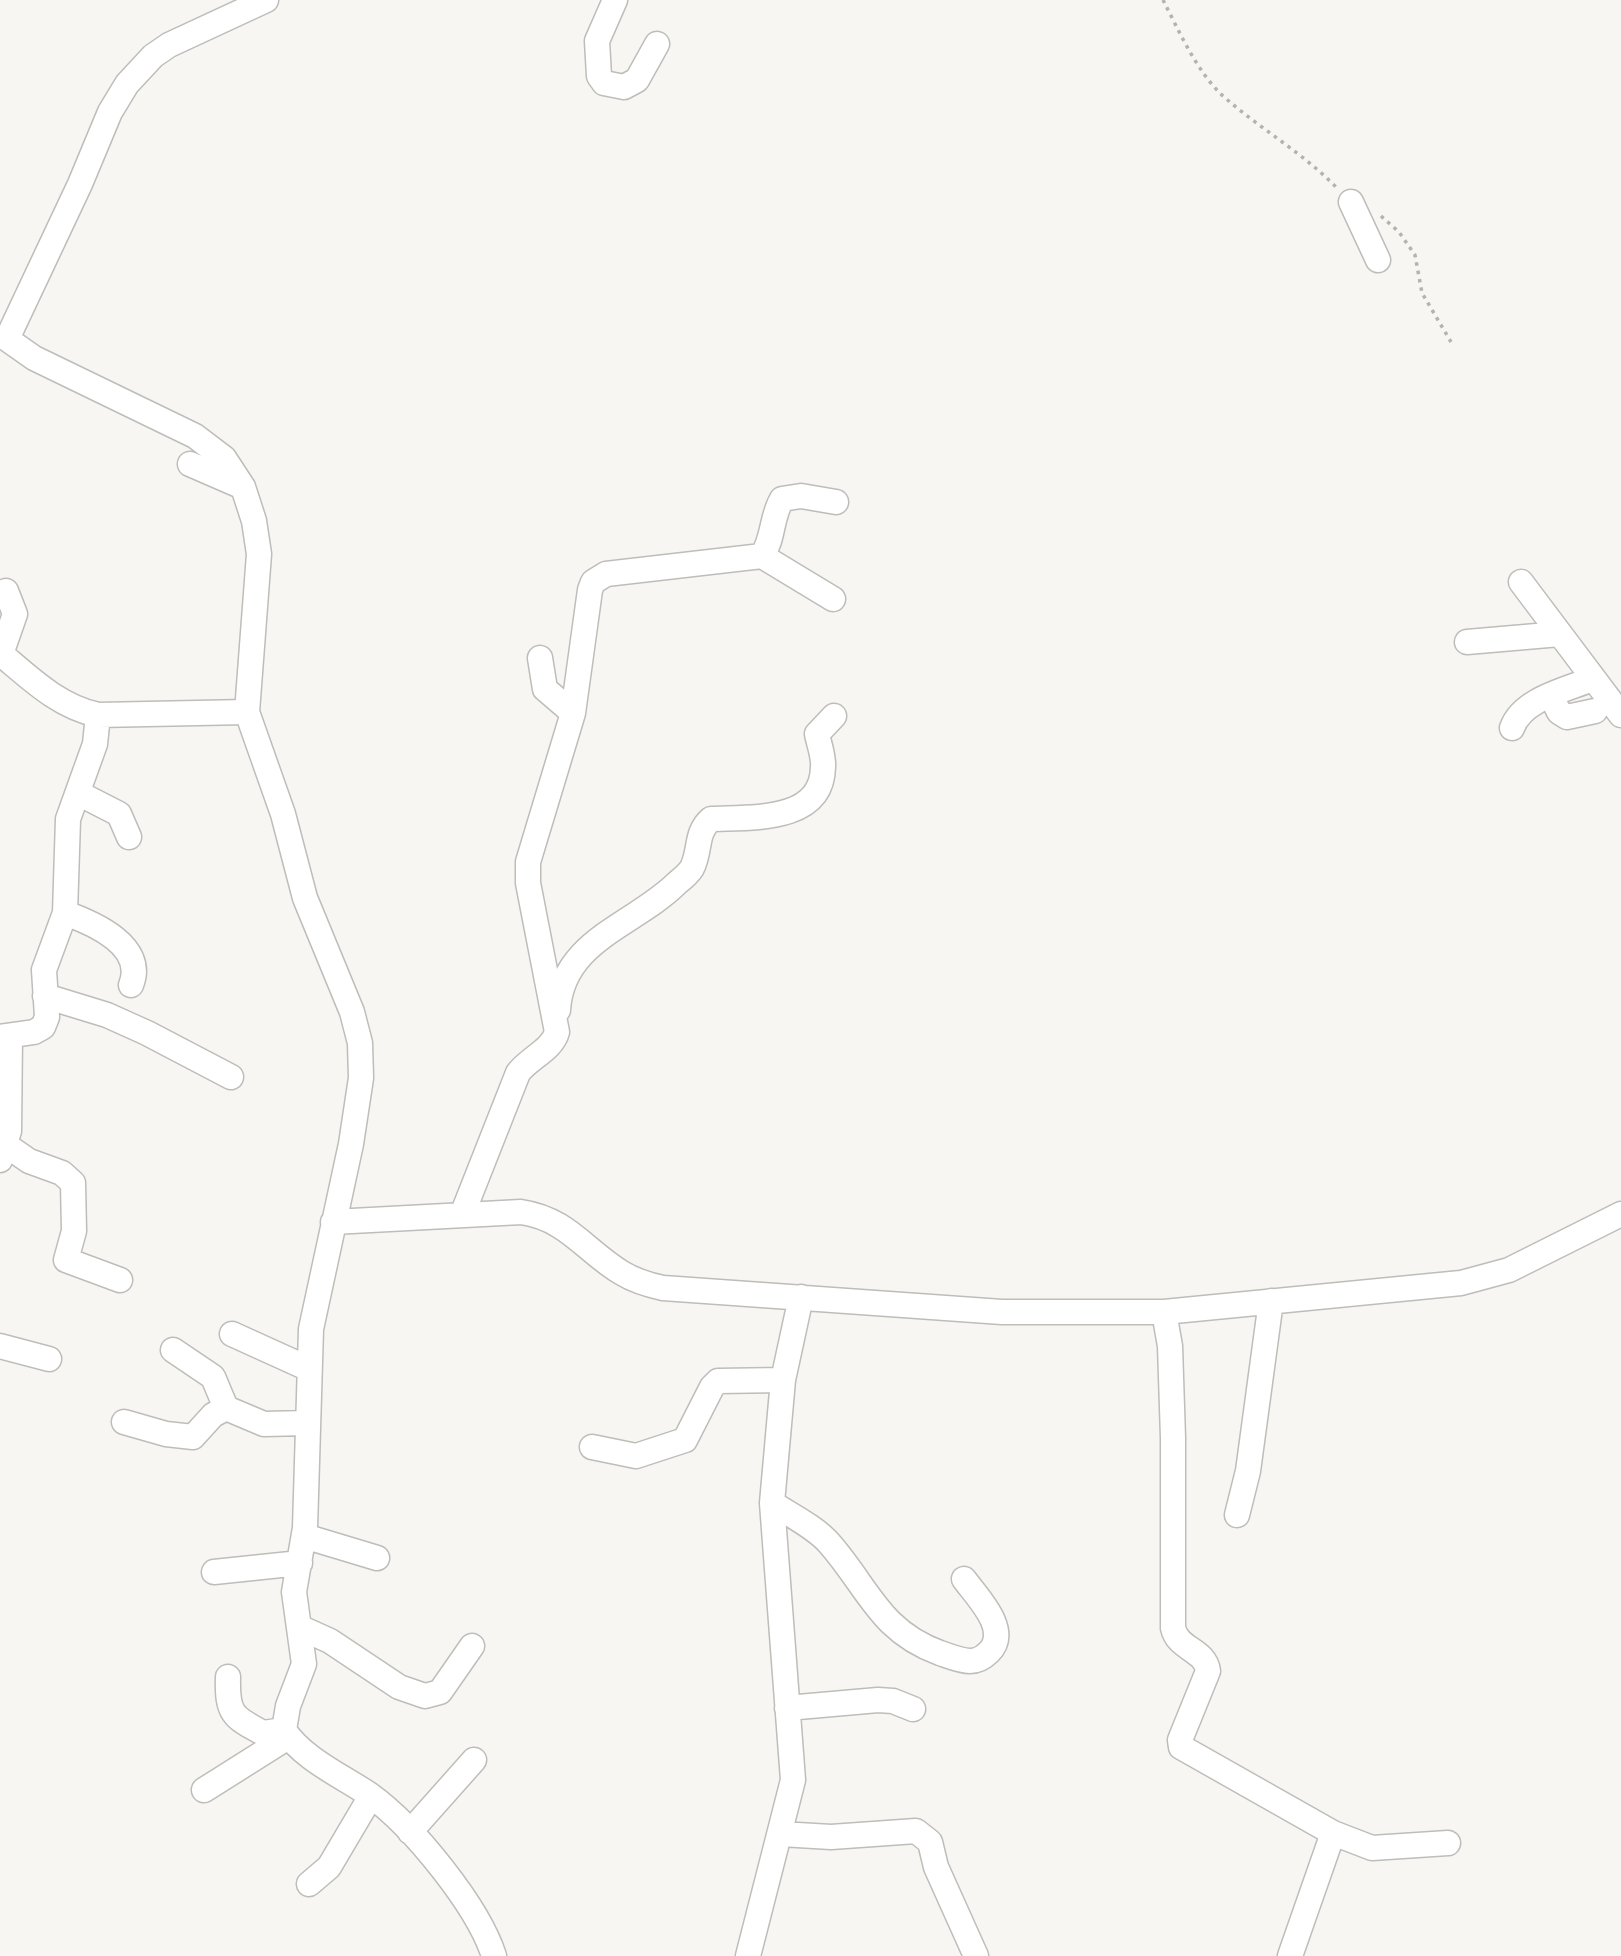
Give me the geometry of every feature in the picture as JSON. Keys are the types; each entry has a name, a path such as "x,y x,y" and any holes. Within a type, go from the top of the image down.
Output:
{"street":[{"path":"266,0 169,45 153,56 117,98 78,190 11,326 5,344 195,436 224,458 243,487 254,521 259,554 247,712 283,814 305,898 352,1012 360,1043 360,1078 353,1131 312,1320 307,1368 304,1536 294,1592 304,1664 288,1706 286,1734"},
{"path":"615,0 597,41 600,76 604,83 624,87 637,80 657,44"},
{"path":"1351,202 1378,260"},
{"path":"190,464 243,487"},
{"path":"762,556 769,546 775,510 782,499 801,496 836,502"},
{"path":"557,1032 528,883 528,862 573,713 590,590 599,577 606,574 762,556 833,599"},
{"path":"1521,582 1621,715"},
{"path":"6,591 15,614 1,653 53,697 76,710 99,715 247,712"},
{"path":"1467,642 1560,634"},
{"path":"540,658 545,689 573,713"},
{"path":"1512,728 1517,716 1528,707 1592,679"},
{"path":"1551,696 1556,709 1567,717 1595,711"},
{"path":"99,715 95,744 68,819 65,913 44,970 47,1017 43,1027 34,1032 5,1037 3,1152 62,1173 74,1183 74,1231 66,1260 120,1280"},
{"path":"463,1215 518,1073 525,1064 549,1046 557,1032 559,992 570,967 590,946 663,897 683,878 692,867 702,827 711,819 786,813 805,806 820,787 824,766 817,734 834,716"},
{"path":"78,793 119,814 129,837"},
{"path":"65,913 92,922 119,942 133,962 135,976 131,985"},
{"path":"45,996 147,1033 231,1077"},
{"path":"333,1222 521,1212 542,1215 559,1223 621,1272 663,1288 1002,1312 1164,1312 1461,1283 1509,1270 1621,1214"},
{"path":"748,1956 793,1780 772,1503 783,1380 801,1297"},
{"path":"1237,1515 1248,1471 1271,1301"},
{"path":"1164,1312 1170,1346 1173,1628 1176,1638 1203,1657 1208,1671 1181,1740 1181,1747 1333,1833 1372,1848 1448,1843"},
{"path":"232,1334 307,1368"},
{"path":"0,1346 49,1359"},
{"path":"173,1350 213,1377 226,1408 264,1424 306,1423"},
{"path":"592,1447 636,1456 668,1447 685,1440 712,1387 718,1381 783,1380"},
{"path":"124,1422 166,1434 193,1437 213,1415 226,1408"},
{"path":"772,1503 827,1540 882,1616 900,1634 922,1647 968,1661 980,1660 989,1652 996,1636 993,1620 964,1579"},
{"path":"304,1536 377,1558"},
{"path":"214,1572 300,1563"},
{"path":"299,1626 330,1641 399,1687 425,1696 440,1692 472,1646"},
{"path":"228,1677 228,1703 233,1714 263,1733 286,1734 302,1750 397,1817 468,1904 486,1932 494,1956"},
{"path":"787,1708 878,1700 893,1701 913,1709"},
{"path":"204,1790 286,1734"},
{"path":"410,1832 474,1760"},
{"path":"309,1884 329,1867 371,1797"},
{"path":"781,1834 831,1837 916,1831 930,1842 936,1867 976,1956"},
{"path":"1290,1956 1333,1833"}],"path":[{"path":"1163,0 1199,64 1221,94 1314,165 1351,202 1379,215 1399,232 1415,255 1422,293 1429,308 1451,342"}]}
